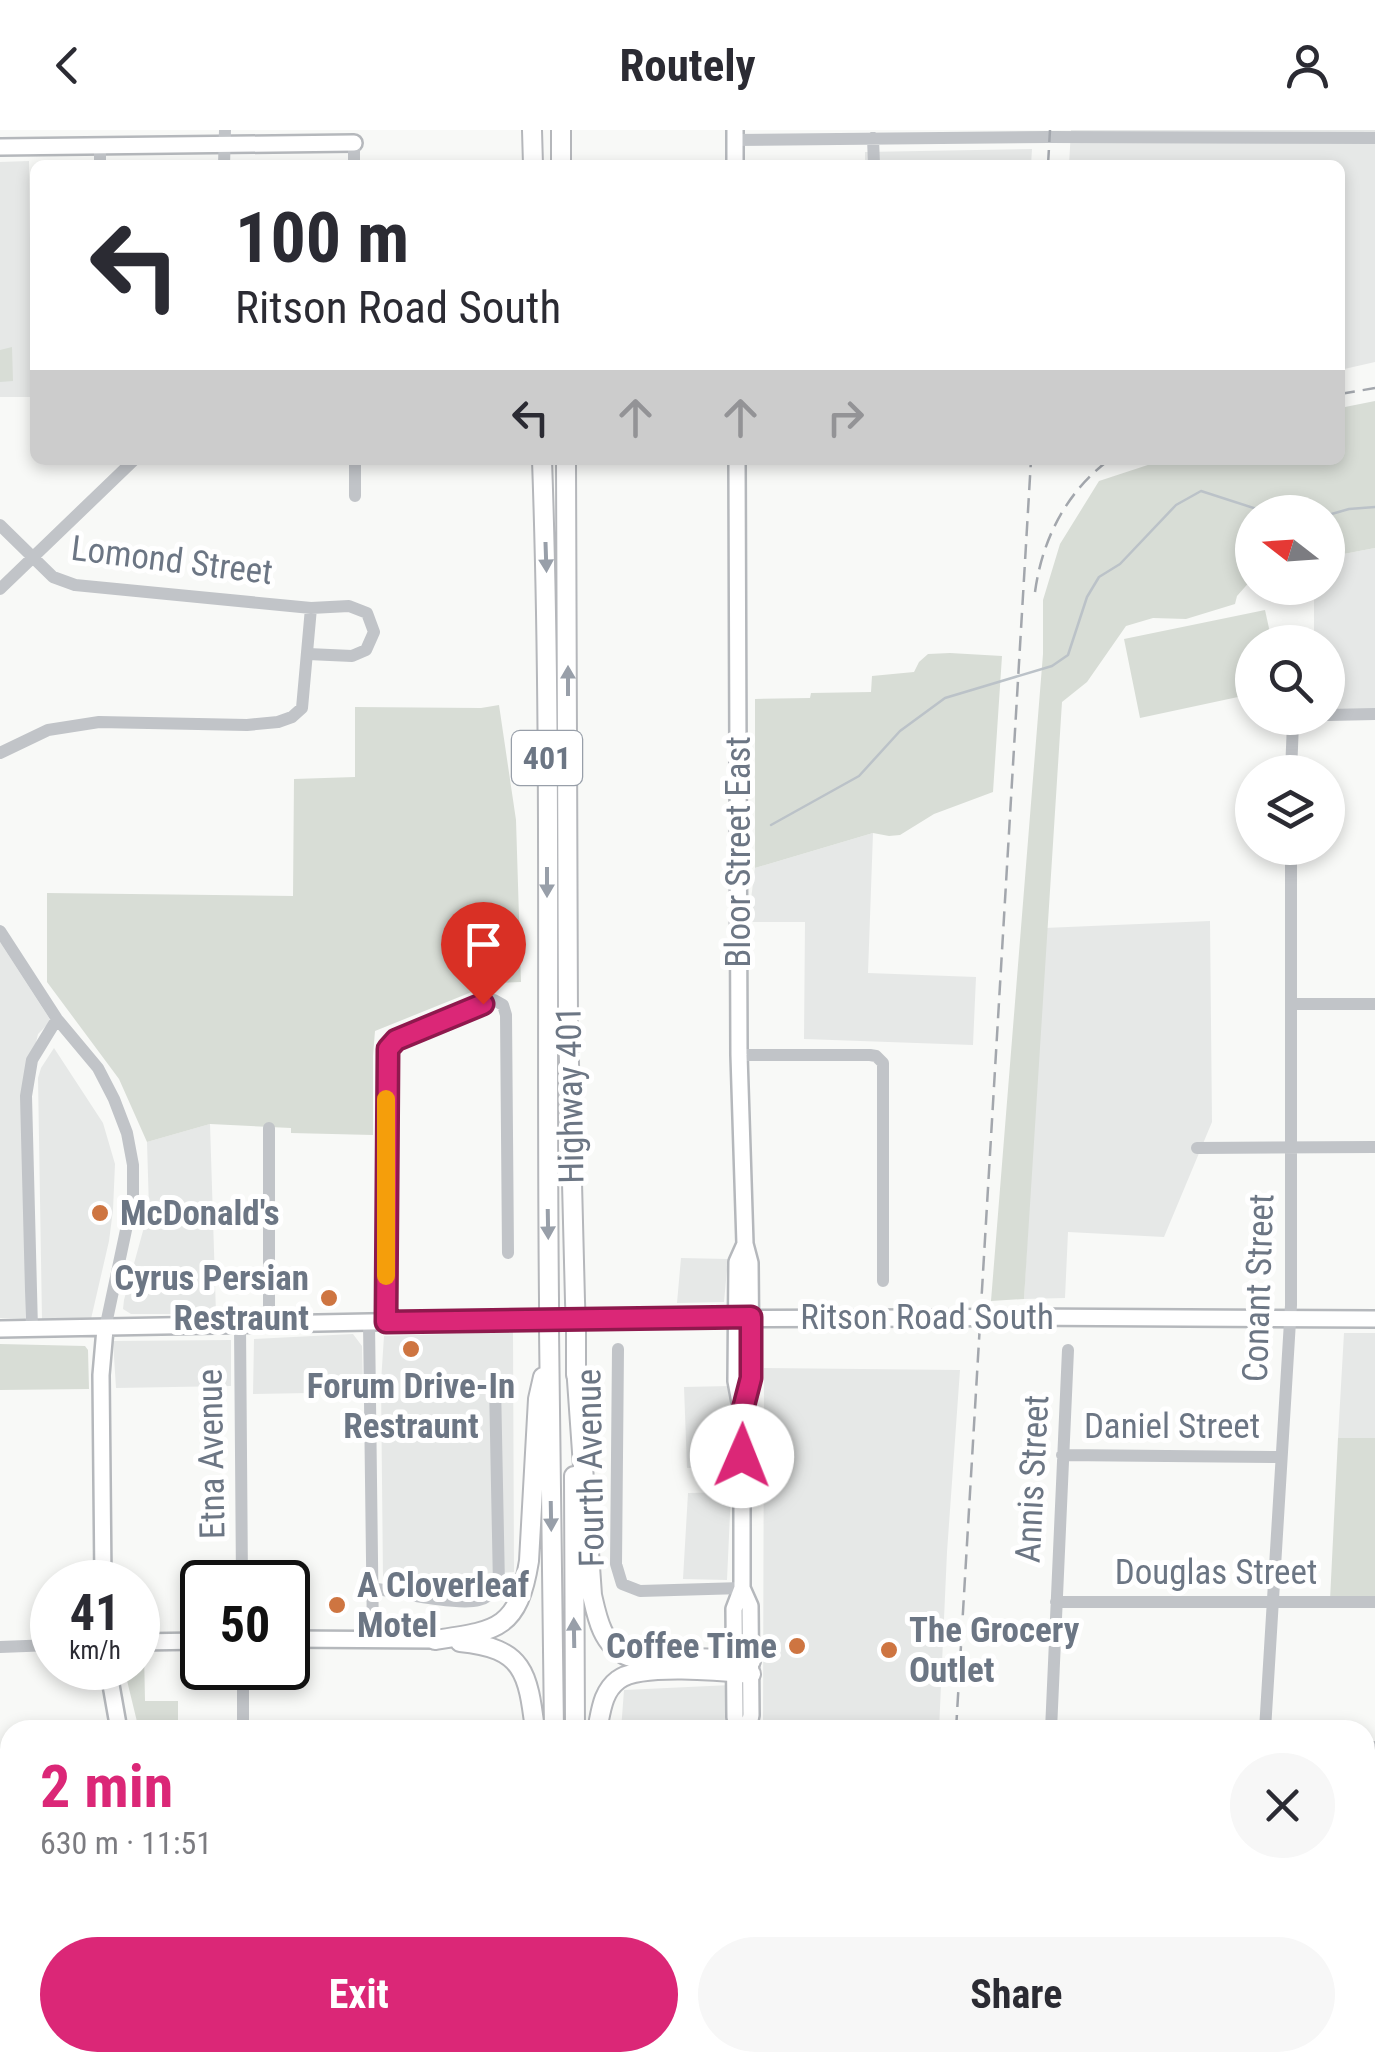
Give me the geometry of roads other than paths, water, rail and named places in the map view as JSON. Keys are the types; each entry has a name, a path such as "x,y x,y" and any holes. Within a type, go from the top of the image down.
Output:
{"highway":[{"path":"532,130 533,160"},
{"path":"560,130 561,160"},
{"name":"Highway 401","path":"542,465 548,623 546,1056 554,1720"},
{"name":"Highway 401","path":"566,465 568,1024 576,1330 572,1532 576,1720"},
{"path":"434,1640 486,1632 503,1622 518,1604 526,1585 538,1399 549,1340"},
{"path":"576,1366 592,1595 598,1623 608,1640 625,1655 743,1666"},
{"path":"434,1640 481,1644 508,1654 530,1688 534,1720"},
{"path":"600,1720 608,1692 618,1679 630,1674 643,1670 743,1666"}],"main road":[{"path":"0,147 100,146 225,137 354,144"},
{"name":"Bloor Street East","path":"737,465 739,1055 745,1244 737,1262 744,1318 736,1381 742,1413 742,1588 734,1609 750,1720"},
{"name":"Ritson Road South","path":"0,1329 744,1318 1375,1319"},
{"path":"103,1560 101,1389 105,1328"},
{"path":"310,1639 434,1640"},
{"name":"Bloor Street East","path":"736,1720 743,1666"},
{"path":"112,1690 116,1720"}],"street":[{"path":"735,135 1375,138"},
{"path":"873,138 874,160"},
{"path":"354,144 354,160"},
{"path":"100,146 100,160"},
{"path":"0,589 129,465"},
{"path":"355,465 355,496"},
{"name":"Lomond Street","path":"0,524 53,578 75,585 311,608 349,606 366,613 374,632 366,650 352,656 308,654"},
{"path":"0,753 48,730 99,722 247,725 292,717 302,708 311,608"},
{"path":"1345,714 1375,714"},
{"name":"Conant Street","path":"1266,1720 1290,1319 1291,865"},
{"path":"0,932 57,1018 98,1068 127,1133 132,1165 131,1208 105,1328"},
{"path":"386,1322 388,1049 396,1040 494,1000 503,1005 506,1014 508,1253"},
{"path":"1292,1004 1375,1004"},
{"path":"32,1329 26,1096 32,1060 57,1018"},
{"path":"739,1055 870,1054 880,1059 884,1068 883,1280"},
{"path":"269,1128 269,1324"},
{"path":"1198,1148 1375,1147"},
{"path":"368,1322 373,1638"},
{"name":"Etna Avenue","path":"240,1325 242,1560"},
{"name":"Fourth Avenue","path":"618,1348 616,1564 622,1584 640,1591 742,1588"},
{"name":"Annis Street","path":"1051,1720 1068,1350"},
{"path":"372,1588 471,1602 484,1599 499,1586 495,1384"},
{"name":"Daniel Street","path":"1062,1455 1281,1457"},
{"name":"Douglas Street","path":"1056,1602 1375,1602"},
{"path":"0,1648 30,1646"},
{"path":"243,1690 243,1720"}],"waterway":[{"path":"771,825 859,776 900,731 945,698 1052,666 1068,655 1087,597 1099,577 1120,564 1176,505 1201,491 1235,502"},
{"path":"1345,510 1375,507"}],"railway":[{"path":"1048,160 1050,130"},
{"path":"1345,393 1375,388"},
{"path":"957,1720 1031,465"},
{"path":"1035,592 1043,554 1058,518 1080,487 1103,465"}],"place":[{"name":"McDonald's","path":"100,1213"},
{"name":"Cyrus Persian Restraunt","path":"329,1298"},
{"name":"Forum Drive-In Restraunt","path":"411,1349"},
{"name":"A Cloverleaf Motel","path":"337,1605"},
{"name":"Coffee Time","path":"797,1646"},
{"name":"The Grocery Outlet","path":"889,1650"}]}
